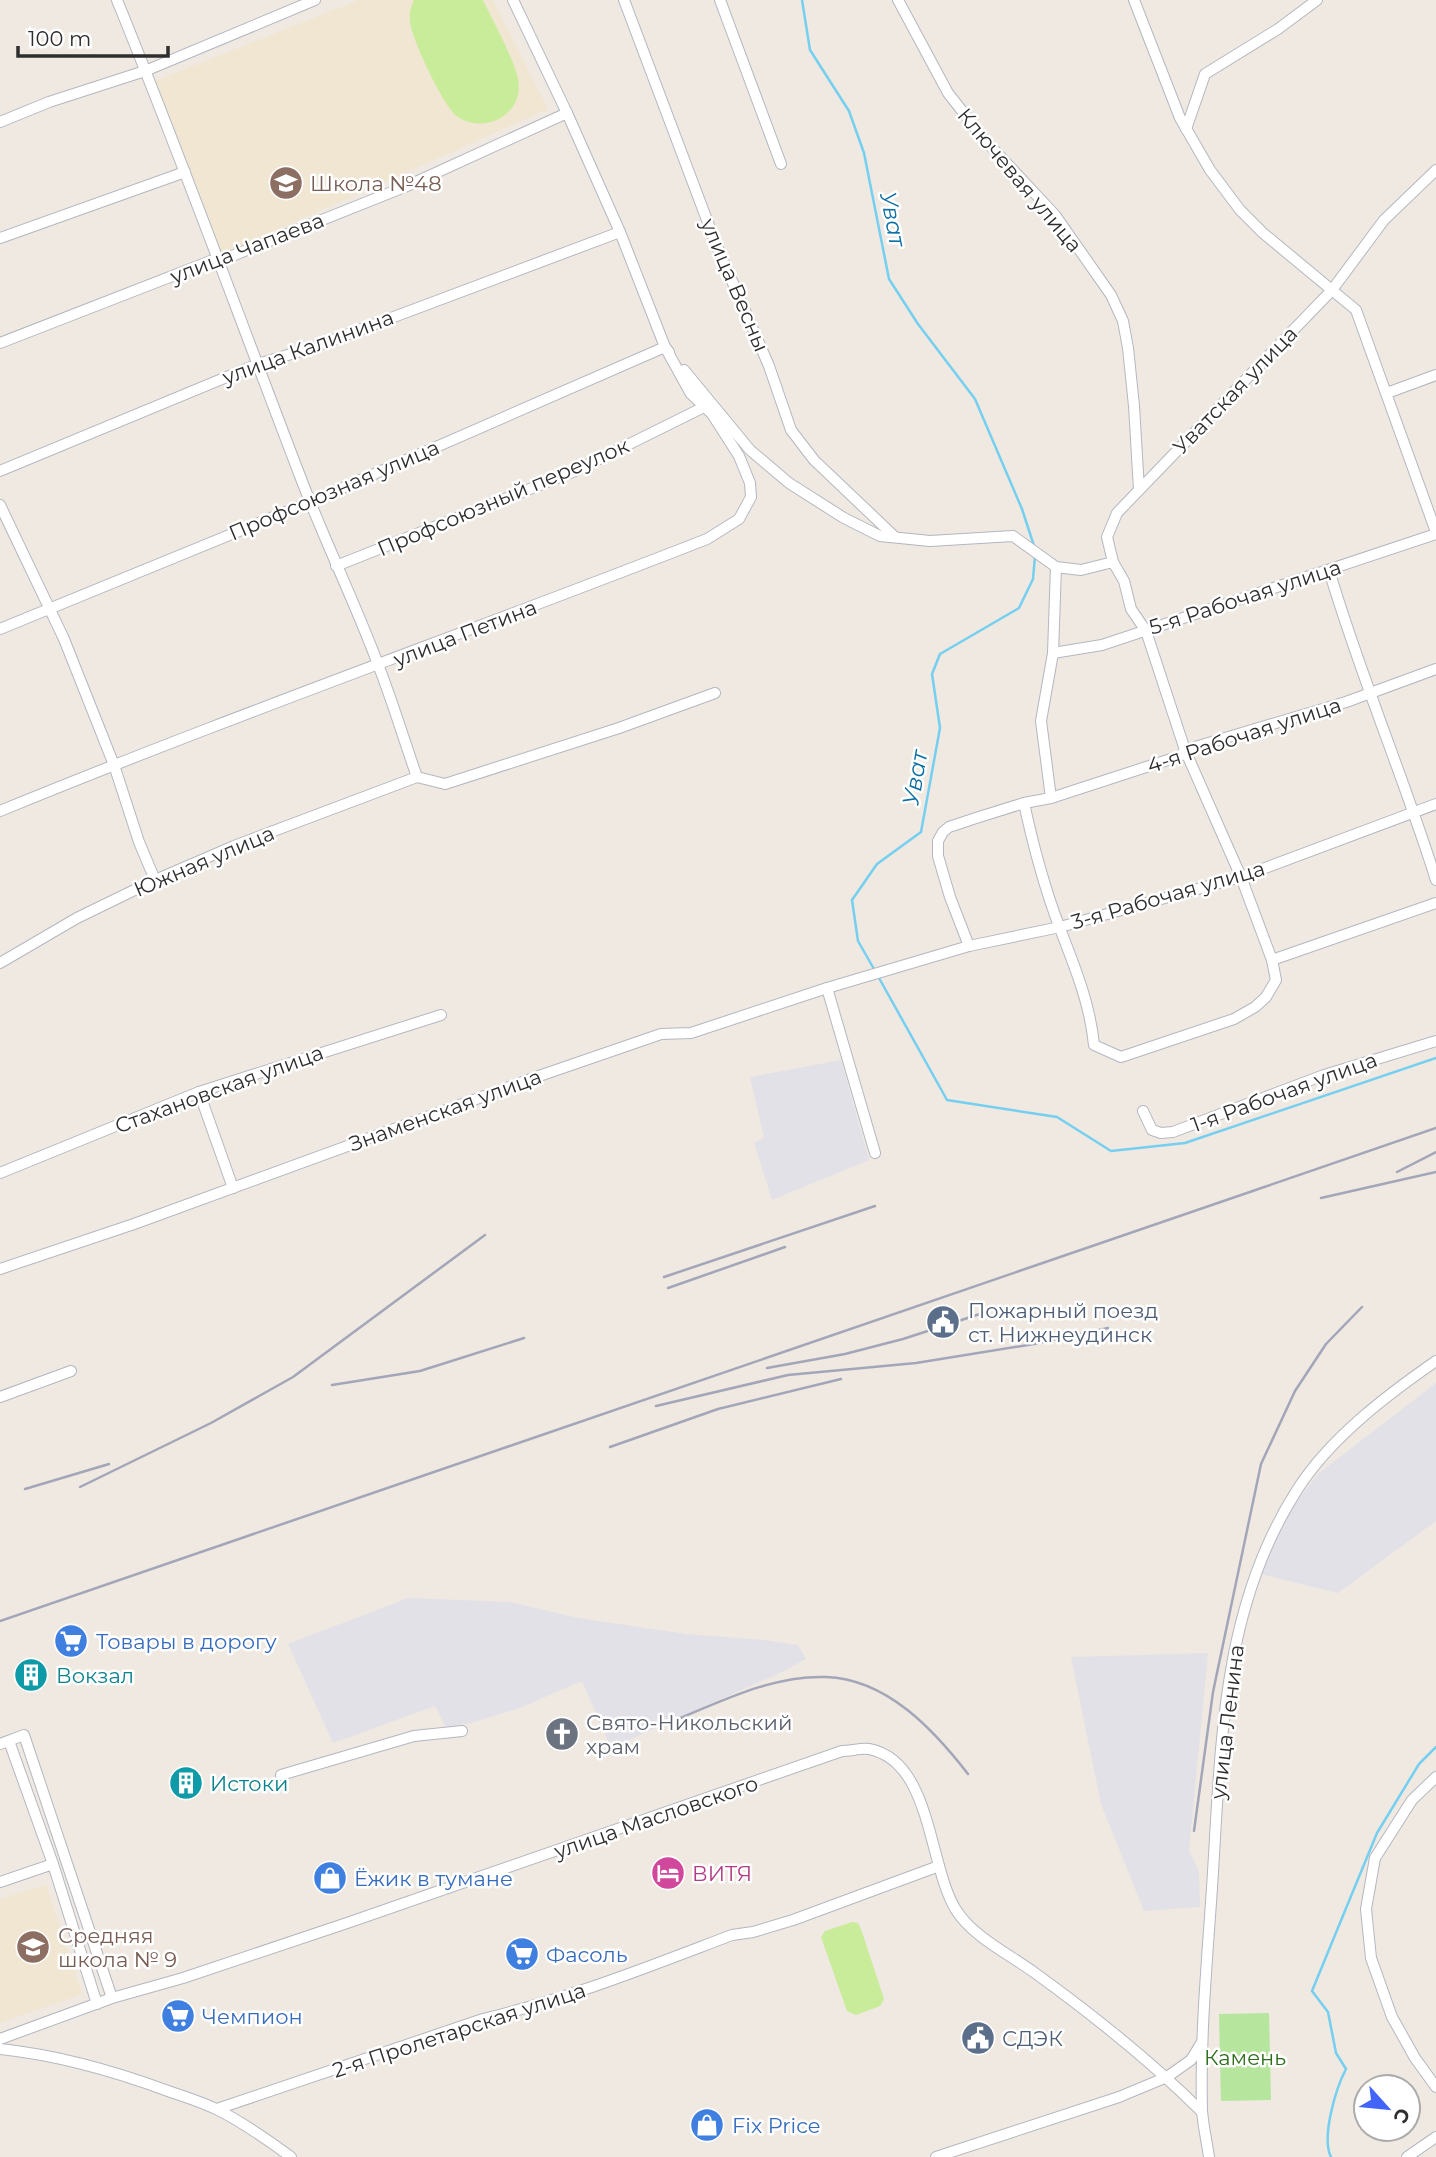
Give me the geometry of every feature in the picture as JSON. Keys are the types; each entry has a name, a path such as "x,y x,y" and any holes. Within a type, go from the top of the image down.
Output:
{"street":[{"path":"117,0 310,502 379,665 417,777 445,784 619,728 715,693"},
{"path":"0,122 49,102 145,71 315,0"},
{"path":"513,0 620,232 665,347 750,450 779,475 844,518 880,536 930,541 1013,536 1056,568 1081,570 1113,562"},
{"name":"улица Весны","path":"624,0 716,244 769,366 791,430 814,460 895,537"},
{"path":"720,0 781,164"},
{"name":"Ключевая улица","path":"898,0 948,93 984,139 1055,215 1111,295 1123,321 1128,348 1139,490"},
{"path":"1134,0 1186,129 1210,170 1240,209 1263,233 1356,310 1436,533"},
{"path":"1186,129 1205,74 1278,29 1317,0"},
{"name":"улица Чапаева","path":"0,343 216,259 232,256 407,186 567,113"},
{"name":"Уватская улица","path":"1272,960 1241,877 1185,750 1146,631 1131,609 1124,581 1113,562 1107,537 1117,513 1332,290 1384,220 1436,170"},
{"path":"0,238 185,172"},
{"name":"улица Калинина","path":"0,471 258,363 311,348 620,232"},
{"name":"улица Петина","path":"0,811 707,539 739,519 751,497 750,483 738,456 706,406 691,394 665,347"},
{"name":"Профсоюзная улица","path":"0,629 310,502 665,347"},
{"path":"1387,393 1436,375"},
{"name":"Профсоюзный переулок","path":"336,566 575,471 706,406"},
{"path":"0,505 50,608 114,765 155,880"},
{"name":"5-я Рабочая улица","path":"1053,653 1102,645 1436,533"},
{"path":"1051,798 1041,721 1053,653 1056,568"},
{"path":"1329,570 1369,693 1415,812 1436,880"},
{"name":"4-я Рабочая улица","path":"969,946 938,856 938,841 950,827 1181,756 1185,750 1369,693 1436,669"},
{"name":"Южная улица","path":"0,963 77,918 155,880 234,846 417,777"},
{"path":"1024,803 1037,859 1074,962 1092,1025 1094,1045 1121,1057 1234,1019 1255,1007 1266,997 1276,980 1272,960 1436,903"},
{"name":"3-я Рабочая улица","path":"895,970 969,946 1060,927 1241,877 1436,804"},
{"name":"Знаменская улица","path":"0,1269 661,1034 691,1033 827,988 895,970"},
{"path":"827,988 875,1153"},
{"name":"Стахановская улица","path":"0,1172 199,1092 442,1014"},
{"name":"1-я Рабочая улица","path":"1143,1111 1152,1129 1161,1133 1173,1132 1324,1075 1436,1041"},
{"path":"199,1092 233,1188"},
{"name":"улица Ленина","path":"1209,2157 1202,2112 1205,1990 1222,1741 1229,1674 1244,1603 1271,1535 1298,1488 1337,1441 1395,1390 1436,1361"},
{"path":"0,1397 71,1371"},
{"path":"281,1776 414,1736 461,1731"},
{"path":"97,2004 53,1864 5,1742 24,1735 112,1998"},
{"name":"улица Масловского","path":"0,2039 112,1998 183,1978 350,1922 842,1751 867,1749 884,1755 901,1766 914,1787 946,1891 957,1912 972,1928 1035,1972 1167,2077 1202,2112"},
{"path":"1436,1777 1412,1800 1376,1858 1366,1909 1371,1958 1392,2017 1415,2058 1436,2087"},
{"path":"0,1882 53,1864"},
{"name":"2-я Пролетарская улица","path":"217,2109 483,2019 521,2011 566,1996 732,1935 753,1932 793,1920 939,1866"},
{"path":"936,2157 1119,2097 1167,2077 1191,2060 1203,2041"},
{"path":"0,2049 22,2051 139,2080 217,2109 291,2157"},
{"path":"1407,2157 1436,2137"}],"shaded area":[{"name":"Школа №48","path":"359,0 493,0 548,109 218,256 150,83"},
{"path":"841,1060 869,1160 772,1200 754,1143 764,1138 750,1077"},
{"path":"1436,1383 1436,1521 1338,1593 1261,1574 1288,1512 1319,1473"},
{"path":"408,1598 510,1602 578,1618 687,1634 798,1645 806,1659 611,1748 582,1681 520,1708 471,1723 446,1727 435,1706 333,1743 288,1644"},
{"path":"1208,1653 1189,1851 1199,1871 1200,1907 1144,1911 1101,1804 1071,1657"},
{"name":"Средняя школа № 9","path":"46,1885 82,1994 0,2023 0,1899"}],"green space":[{"path":"414,0 483,0 508,51 518,79 519,91 515,102 501,118 480,124 458,117 452,111 429,72 416,42 410,18"},
{"path":"852,1922 858,1923 862,1932 884,1999 880,2006 856,2015 847,2011 821,1937 825,1931"},
{"name":"Камень","path":"1269,2013 1271,2100 1221,2101 1219,2014"}],"waterway":[{"name":"Уват","path":"802,0 810,50 849,111 864,153 889,279 918,324 975,399 1022,509 1035,549"},
{"name":"Уват","path":"874,969 858,941 852,900 877,864 921,832 940,728 932,674 940,654 1019,608 1033,579 1035,556"},
{"name":"Уват","path":"879,978 947,1100 1057,1117 1111,1151 1185,1143 1436,1058"},
{"path":"1331,2157 1328,2148 1329,2125 1334,2100 1346,2069 1336,2053 1328,2012 1312,1991 1377,1833 1419,1764 1436,1747"}],"railway":[{"path":"0,1621 1436,1128"},
{"path":"1397,1172 1436,1152"},
{"path":"1321,1198 1436,1172"},
{"path":"664,1277 875,1206"},
{"path":"80,1487 211,1423 293,1377 485,1235"},
{"path":"668,1288 785,1247"},
{"path":"1194,1831 1213,1692 1261,1464 1295,1391 1326,1344 1362,1307"},
{"path":"767,1368 845,1354 903,1339 983,1313"},
{"path":"656,1406 788,1375 916,1363 1034,1344 1108,1328"},
{"path":"332,1385 420,1371 524,1338"},
{"path":"610,1447 718,1409 841,1379"},
{"path":"25,1489 109,1464"},
{"path":"671,1722 727,1698 786,1680 826,1677 848,1680 889,1697 907,1710 924,1724 968,1774"}],"place":[{"name":"Школа №48","path":"286,183"},
{"name":"Пожарный поезд ст. Нижнеудинск","path":"943,1322"},
{"name":"Товары в дорогу","path":"71,1641"},
{"name":"Вокзал","path":"31,1675"},
{"name":"Свято-Никольский храм","path":"562,1734"},
{"name":"Истоки","path":"186,1783"},
{"name":"ВИТЯ","path":"668,1873"},
{"name":"Ёжик в тумане","path":"330,1878"},
{"name":"Средняя школа № 9","path":"33,1947"},
{"name":"Фасоль","path":"522,1954"},
{"name":"Чемпион","path":"178,2016"},
{"name":"СДЭК","path":"978,2038"},
{"name":"Fix Price","path":"707,2125"}]}
